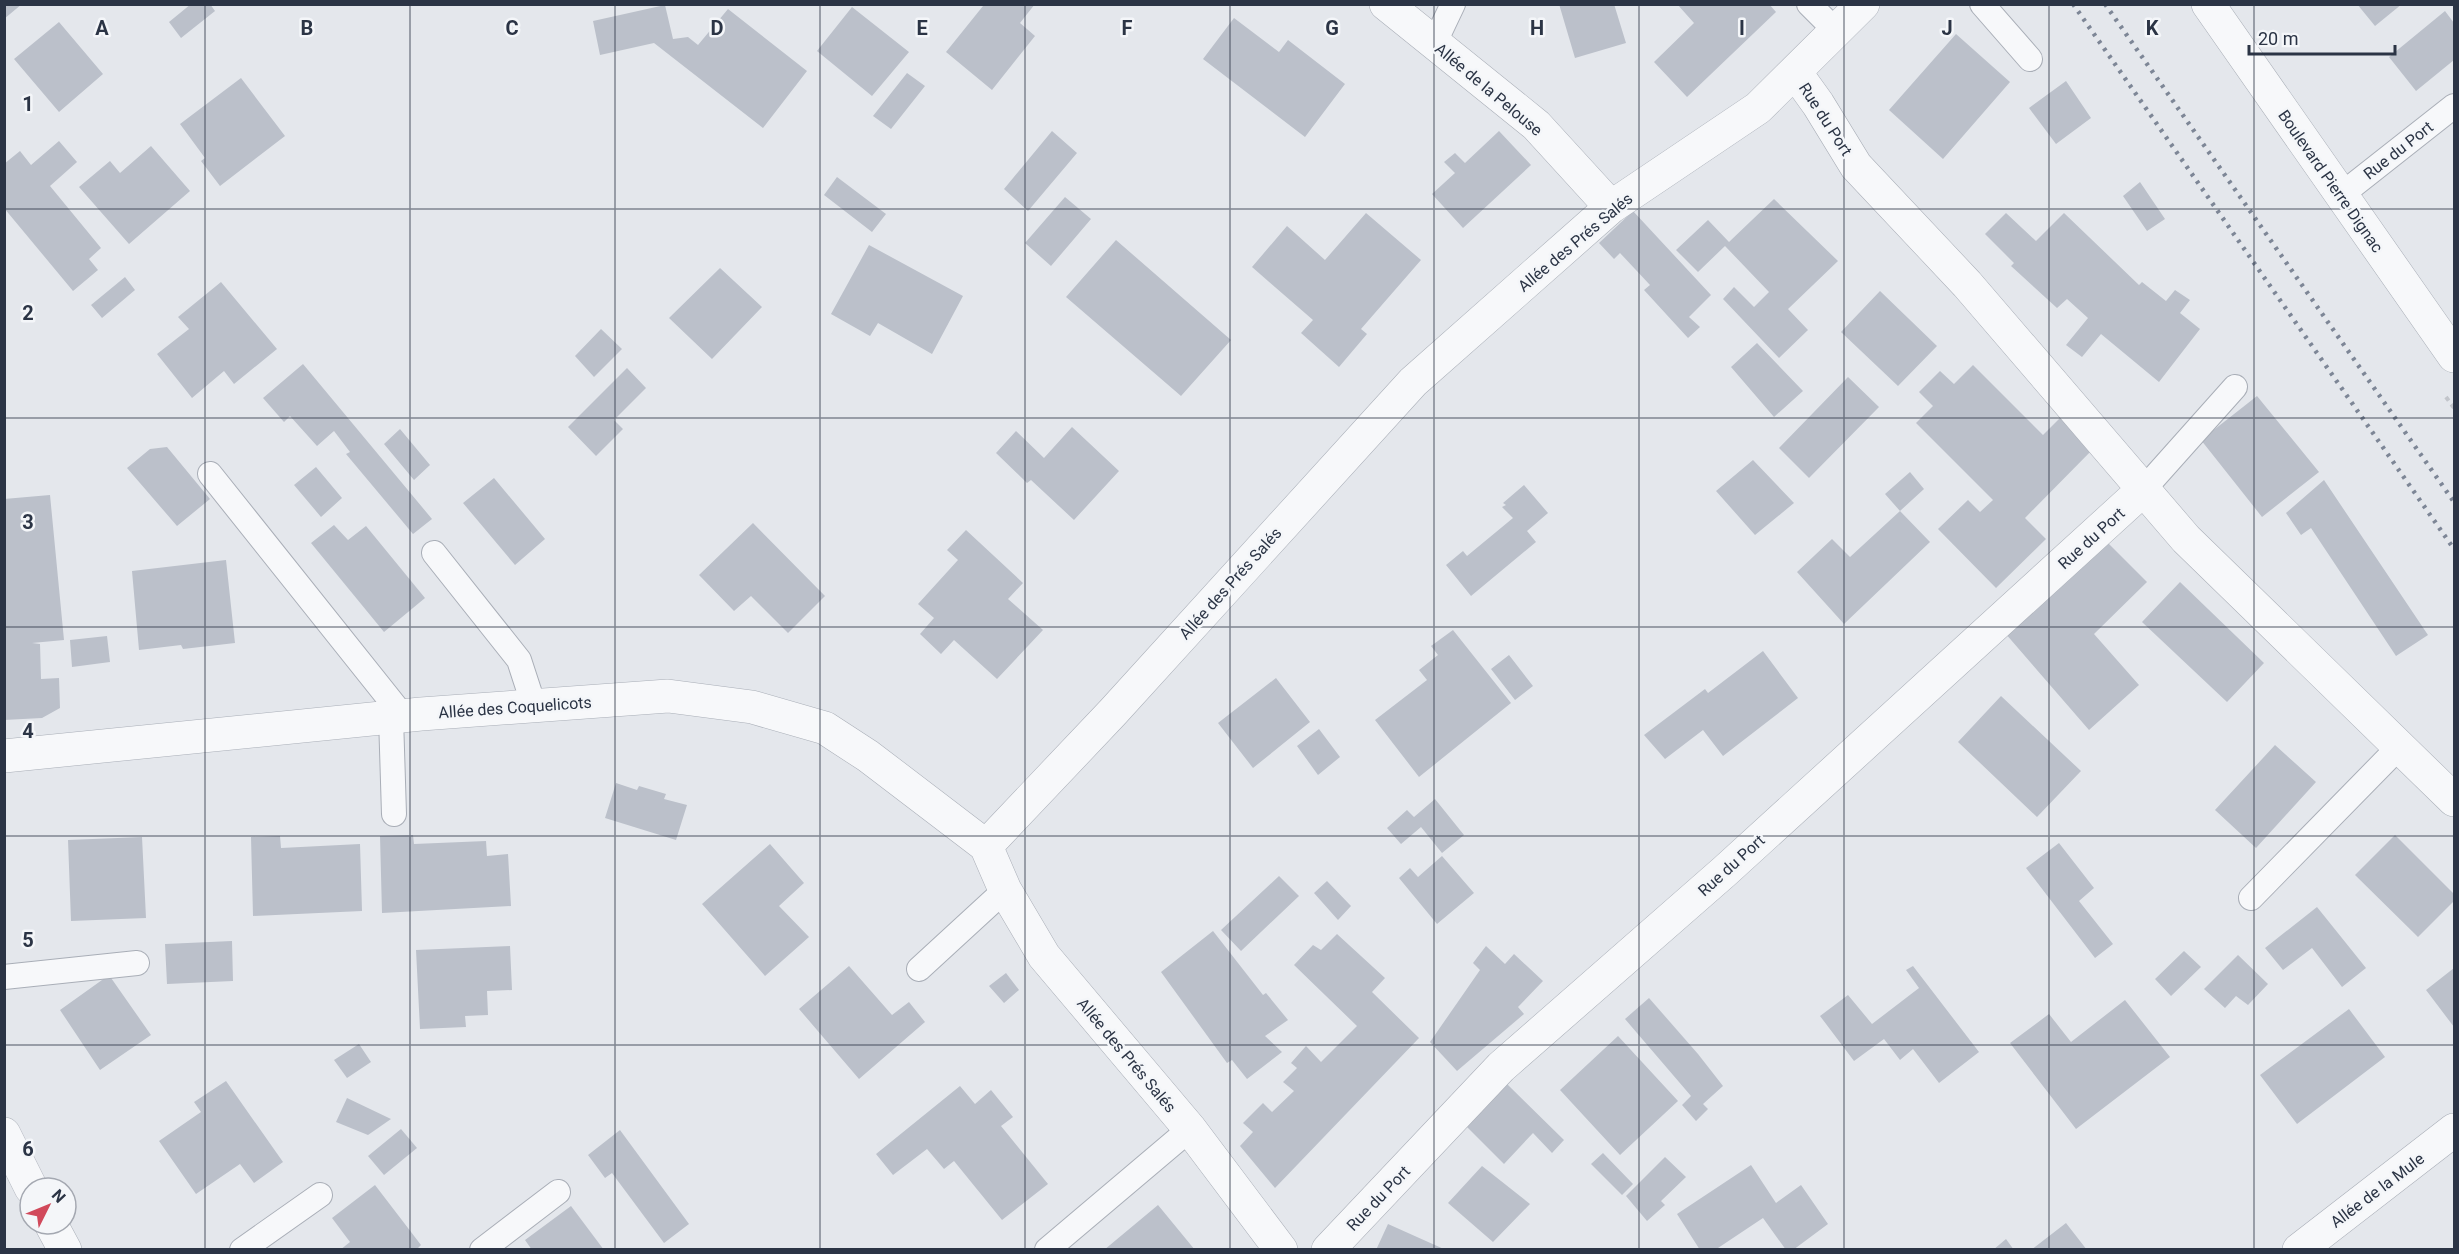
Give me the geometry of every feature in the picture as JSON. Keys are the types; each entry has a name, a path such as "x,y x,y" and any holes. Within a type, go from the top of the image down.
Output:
{"street":[{"name":"Allée de la Pelouse","path":"1386,4 1536,125 1611,207"},
{"name":"Allée des Prés Salés","path":"1281,1250 1190,1129 1044,956 1005,890 986,846 1113,712 1413,382 1611,207 1758,108 1863,4"},
{"name":"Boulevard Pierre Dignac","path":"2208,4 2454,356"},
{"name":"Rue du Port","path":"1795,72 1818,104 1856,166 1967,284 2186,539 2454,800"},
{"name":"Rue du Port","path":"1328,1250 1501,1068 1734,863 2144,489"},
{"name":"Allée des Coquelicots","path":"4,756 397,717 668,696 752,707 825,728 868,756 986,846"},
{"name":"Allée de la Mule","path":"2299,1250 2454,1130"},
{"path":"4,1134 26,1176"}],"lane":[{"path":"1434,44 1453,4"},
{"path":"1809,4 1836,31"},
{"path":"1982,4 2030,59"},
{"name":"Rue du Port","path":"2341,195 2454,106"},
{"path":"2144,489 2235,387"},
{"path":"210,474 397,717 394,814"},
{"path":"434,553 519,660 534,706"},
{"path":"2251,898 2400,746"},
{"path":"919,969 1005,890"},
{"path":"4,977 137,963"},
{"path":"1047,1250 1190,1129"},
{"path":"482,1250 558,1192"},
{"path":"242,1250 320,1195"}],"building":[{"path":"4,4 22,4 4,19"},
{"path":"191,4 210,4 215,11 181,38 169,22"},
{"path":"982,4 1035,4 1020,23 1035,36 992,90 946,52 983,6"},
{"path":"1559,4 1614,4 1626,43 1575,58"},
{"path":"1677,4 1769,4 1776,12 1687,97 1654,62 1694,23"},
{"path":"2357,4 2402,4 2375,26"},
{"path":"665,5 673,39 688,37 698,45 728,9 807,71 763,128 654,43 600,55 593,21"},
{"path":"852,7 909,52 872,96 817,51"},
{"path":"2445,11 2454,23 2454,60 2416,91 2389,57"},
{"path":"1234,18 1279,52 1288,40 1345,84 1305,137 1203,59"},
{"path":"59,22 103,74 59,112 14,59"},
{"path":"1956,34 2010,82 1943,159 1889,110"},
{"path":"907,73 925,86 891,129 873,116"},
{"path":"241,78 285,136 220,186 201,161 205,158 180,124"},
{"path":"2066,81 2091,118 2056,144 2029,108"},
{"path":"1052,131 1077,153 1028,211 1004,189"},
{"path":"1499,131 1531,165 1463,228 1432,194 1455,173 1444,162 1455,153 1465,163"},
{"path":"59,141 77,162 50,186 101,248 89,259 98,270 73,291 4,208 4,164 20,151 31,165"},
{"path":"151,146 190,191 129,244 79,187 110,161 120,173"},
{"path":"837,177 886,214 872,232 824,195"},
{"path":"2140,182 2165,219 2147,231 2123,196"},
{"path":"1065,197 1091,219 1051,266 1025,243"},
{"path":"1774,199 1838,261 1788,309 1808,330 1779,358 1723,299 1734,287 1754,307 1769,292 1725,246 1698,272 1676,250 1708,220 1729,242"},
{"path":"1633,211 1711,295 1689,317 1700,327 1688,338 1644,290 1650,285 1620,253 1614,259 1599,243"},
{"path":"1366,213 1421,260 1361,329 1367,334 1339,367 1301,333 1313,320 1252,267 1287,226 1325,260"},
{"path":"2006,213 2036,241 2064,213 2139,285 2142,282 2166,301 2175,290 2190,300 2180,313 2200,329 2159,382 2101,334 2082,357 2066,345 2088,318 2067,299 2057,308 2011,266 2014,263 1985,234"},
{"path":"1116,240 1231,340 1181,396 1066,297"},
{"path":"869,245 963,296 932,354 878,323 870,336 831,314"},
{"path":"720,268 762,307 712,359 669,318"},
{"path":"125,277 135,290 102,318 91,305"},
{"path":"221,282 277,349 234,384 224,371 192,398 157,354 189,329 178,317"},
{"path":"1880,291 1937,346 1898,386 1841,332"},
{"path":"601,329 622,349 594,377 575,356"},
{"path":"1757,343 1803,391 1774,417 1731,367"},
{"path":"303,364 432,519 413,534 346,454 350,452 334,431 317,446 290,416 284,422 263,398"},
{"path":"1973,365 2043,435 2065,413 2095,447 2025,518 2046,539 1996,588 1938,529 1968,500 1980,512 1993,500 1916,423 1933,406 1919,392 1940,371 1954,384"},
{"path":"627,368 646,388 614,420 623,429 596,456 568,427"},
{"path":"1848,377 1879,407 1809,478 1779,448"},
{"path":"2257,396 2319,472 2262,517 2201,440"},
{"path":"1072,427 1119,471 1074,520 1031,480 1027,483 996,453 1016,431 1044,458"},
{"path":"400,429 430,465 414,480 384,444"},
{"path":"167,447 210,499 177,526 127,468 150,449"},
{"path":"1753,460 1794,503 1755,535 1716,491"},
{"path":"316,467 342,498 321,517 294,485"},
{"path":"1910,472 1924,489 1900,511 1885,494"},
{"path":"494,478 545,539 515,565 463,503"},
{"path":"2324,480 2428,635 2396,656 2311,528 2301,535 2286,513"},
{"path":"1524,485 1548,513 1527,531 1536,542 1471,596 1446,565 1463,551 1467,556 1513,518 1502,507 1506,505 1503,503"},
{"path":"50,495 64,640 32,643 40,644 41,679 59,678 60,708 42,718 4,720 4,499"},
{"path":"1900,511 1930,542 1844,624 1797,572 1832,539 1850,557"},
{"path":"753,523 825,596 788,633 751,596 734,611 699,575"},
{"path":"334,525 348,540 366,526 425,598 384,632 311,543"},
{"path":"966,530 1023,583 1008,599 1043,630 997,679 954,640 941,654 920,634 934,618 918,604 958,560 947,550"},
{"path":"2105,540 2147,582 2094,634 2139,685 2089,730 2005,633"},
{"path":"226,560 235,643 183,649 181,645 139,650 132,571"},
{"path":"2180,582 2264,663 2227,702 2142,622"},
{"path":"1453,630 1511,703 1419,777 1375,720 1427,680 1419,670 1438,655 1431,646"},
{"path":"107,636 110,662 72,667 70,640"},
{"path":"1763,651 1798,698 1723,756 1703,730 1665,759 1644,735 1705,689 1708,693"},
{"path":"1509,655 1533,686 1515,700 1491,669"},
{"path":"1276,678 1310,722 1253,768 1218,723"},
{"path":"2001,696 2081,771 2037,817 1958,742"},
{"path":"1319,729 1340,757 1318,775 1297,746"},
{"path":"2275,745 2316,782 2256,848 2215,810"},
{"path":"616,783 637,790 639,786 666,794 664,799 687,805 676,840 605,818"},
{"path":"1435,799 1464,835 1442,853 1421,827 1401,844 1387,828 1407,810 1414,817"},
{"path":"413,835 414,844 486,841 487,856 508,854 511,906 382,913 380,836"},
{"path":"2395,835 2454,894 2454,901 2418,937 2355,875"},
{"path":"280,836 281,848 360,844 362,911 253,916 251,837"},
{"path":"142,837 146,918 71,921 68,840"},
{"path":"2059,843 2094,888 2079,901 2113,944 2095,958 2026,868"},
{"path":"770,844 804,883 779,906 809,937 765,976 702,904"},
{"path":"1442,856 1474,893 1437,924 1399,878 1410,868 1418,877"},
{"path":"1279,876 1299,896 1241,951 1221,930"},
{"path":"1327,881 1351,906 1338,920 1314,893"},
{"path":"2317,907 2366,968 2342,987 2312,948 2283,970 2265,948"},
{"path":"1213,931 1263,995 1266,993 1288,1020 1265,1036 1282,1052 1247,1079 1232,1060 1227,1063 1161,972"},
{"path":"1337,934 1385,978 1372,992 1419,1038 1275,1188 1240,1146 1253,1132 1243,1123 1263,1103 1272,1112 1294,1091 1283,1082 1297,1068 1291,1063 1306,1046 1321,1062 1357,1026 1294,965 1313,945 1321,950"},
{"path":"232,941 233,981 167,984 165,944"},
{"path":"510,946 512,990 487,991 488,1015 465,1016 466,1027 420,1029 416,950"},
{"path":"1486,946 1505,964 1514,954 1543,981 1518,1007 1524,1014 1457,1071 1430,1042 1480,970 1473,963"},
{"path":"2184,951 2201,967 2171,996 2155,979"},
{"path":"2238,955 2268,984 2248,1005 2236,996 2225,1008 2204,989"},
{"path":"849,966 892,1015 909,1002 925,1022 859,1079 799,1009"},
{"path":"1913,966 1979,1052 1939,1083 1913,1049 1900,1060 1884,1039 1854,1061 1820,1016 1848,995 1872,1024 1919,988 1906,970"},
{"path":"2454,968 2454,1027 2426,990"},
{"path":"1006,973 1019,990 1004,1003 989,986"},
{"path":"109,975 151,1035 100,1070 60,1010"},
{"path":"1649,998 1723,1086 1703,1104 1708,1109 1696,1121 1682,1105 1691,1096 1625,1019"},
{"path":"2125,1000 2170,1057 2076,1129 2010,1043 2049,1014 2071,1042"},
{"path":"2349,1009 2385,1057 2297,1124 2260,1075"},
{"path":"1618,1036 1678,1101 1620,1155 1560,1090"},
{"path":"359,1044 371,1062 347,1078 334,1060"},
{"path":"226,1081 283,1162 254,1183 240,1164 196,1194 159,1141 201,1112 194,1102"},
{"path":"1507,1084 1564,1140 1552,1153 1533,1133 1504,1164 1466,1126"},
{"path":"960,1086 975,1104 991,1090 1013,1117 1001,1126 1048,1184 1002,1220 954,1161 944,1169 927,1149 893,1175 876,1154"},
{"path":"347,1098 391,1119 368,1135 336,1122"},
{"path":"401,1129 417,1148 384,1175 368,1156"},
{"path":"620,1130 689,1224 664,1243 612,1173 605,1178 588,1155"},
{"path":"1603,1153 1633,1184 1622,1195 1591,1164"},
{"path":"1665,1157 1686,1177 1661,1201 1665,1205 1647,1221 1626,1196"},
{"path":"1751,1165 1776,1203 1801,1185 1828,1224 1793,1250 1786,1250 1763,1218 1715,1250 1700,1250 1677,1214"},
{"path":"1482,1166 1530,1204 1493,1242 1448,1203"},
{"path":"375,1185 421,1245 416,1250 340,1250 350,1242 332,1218"},
{"path":"1158,1205 1195,1250 1104,1250"},
{"path":"571,1206 604,1250 532,1250 525,1240"},
{"path":"2066,1223 2087,1250 2031,1250"},
{"path":"1388,1224 1446,1250 1376,1250"},
{"path":"2006,1239 2014,1250 1993,1250"}],"railway":[{"path":"2073,4 2454,549"},
{"path":"2105,4 2454,502"}]}
